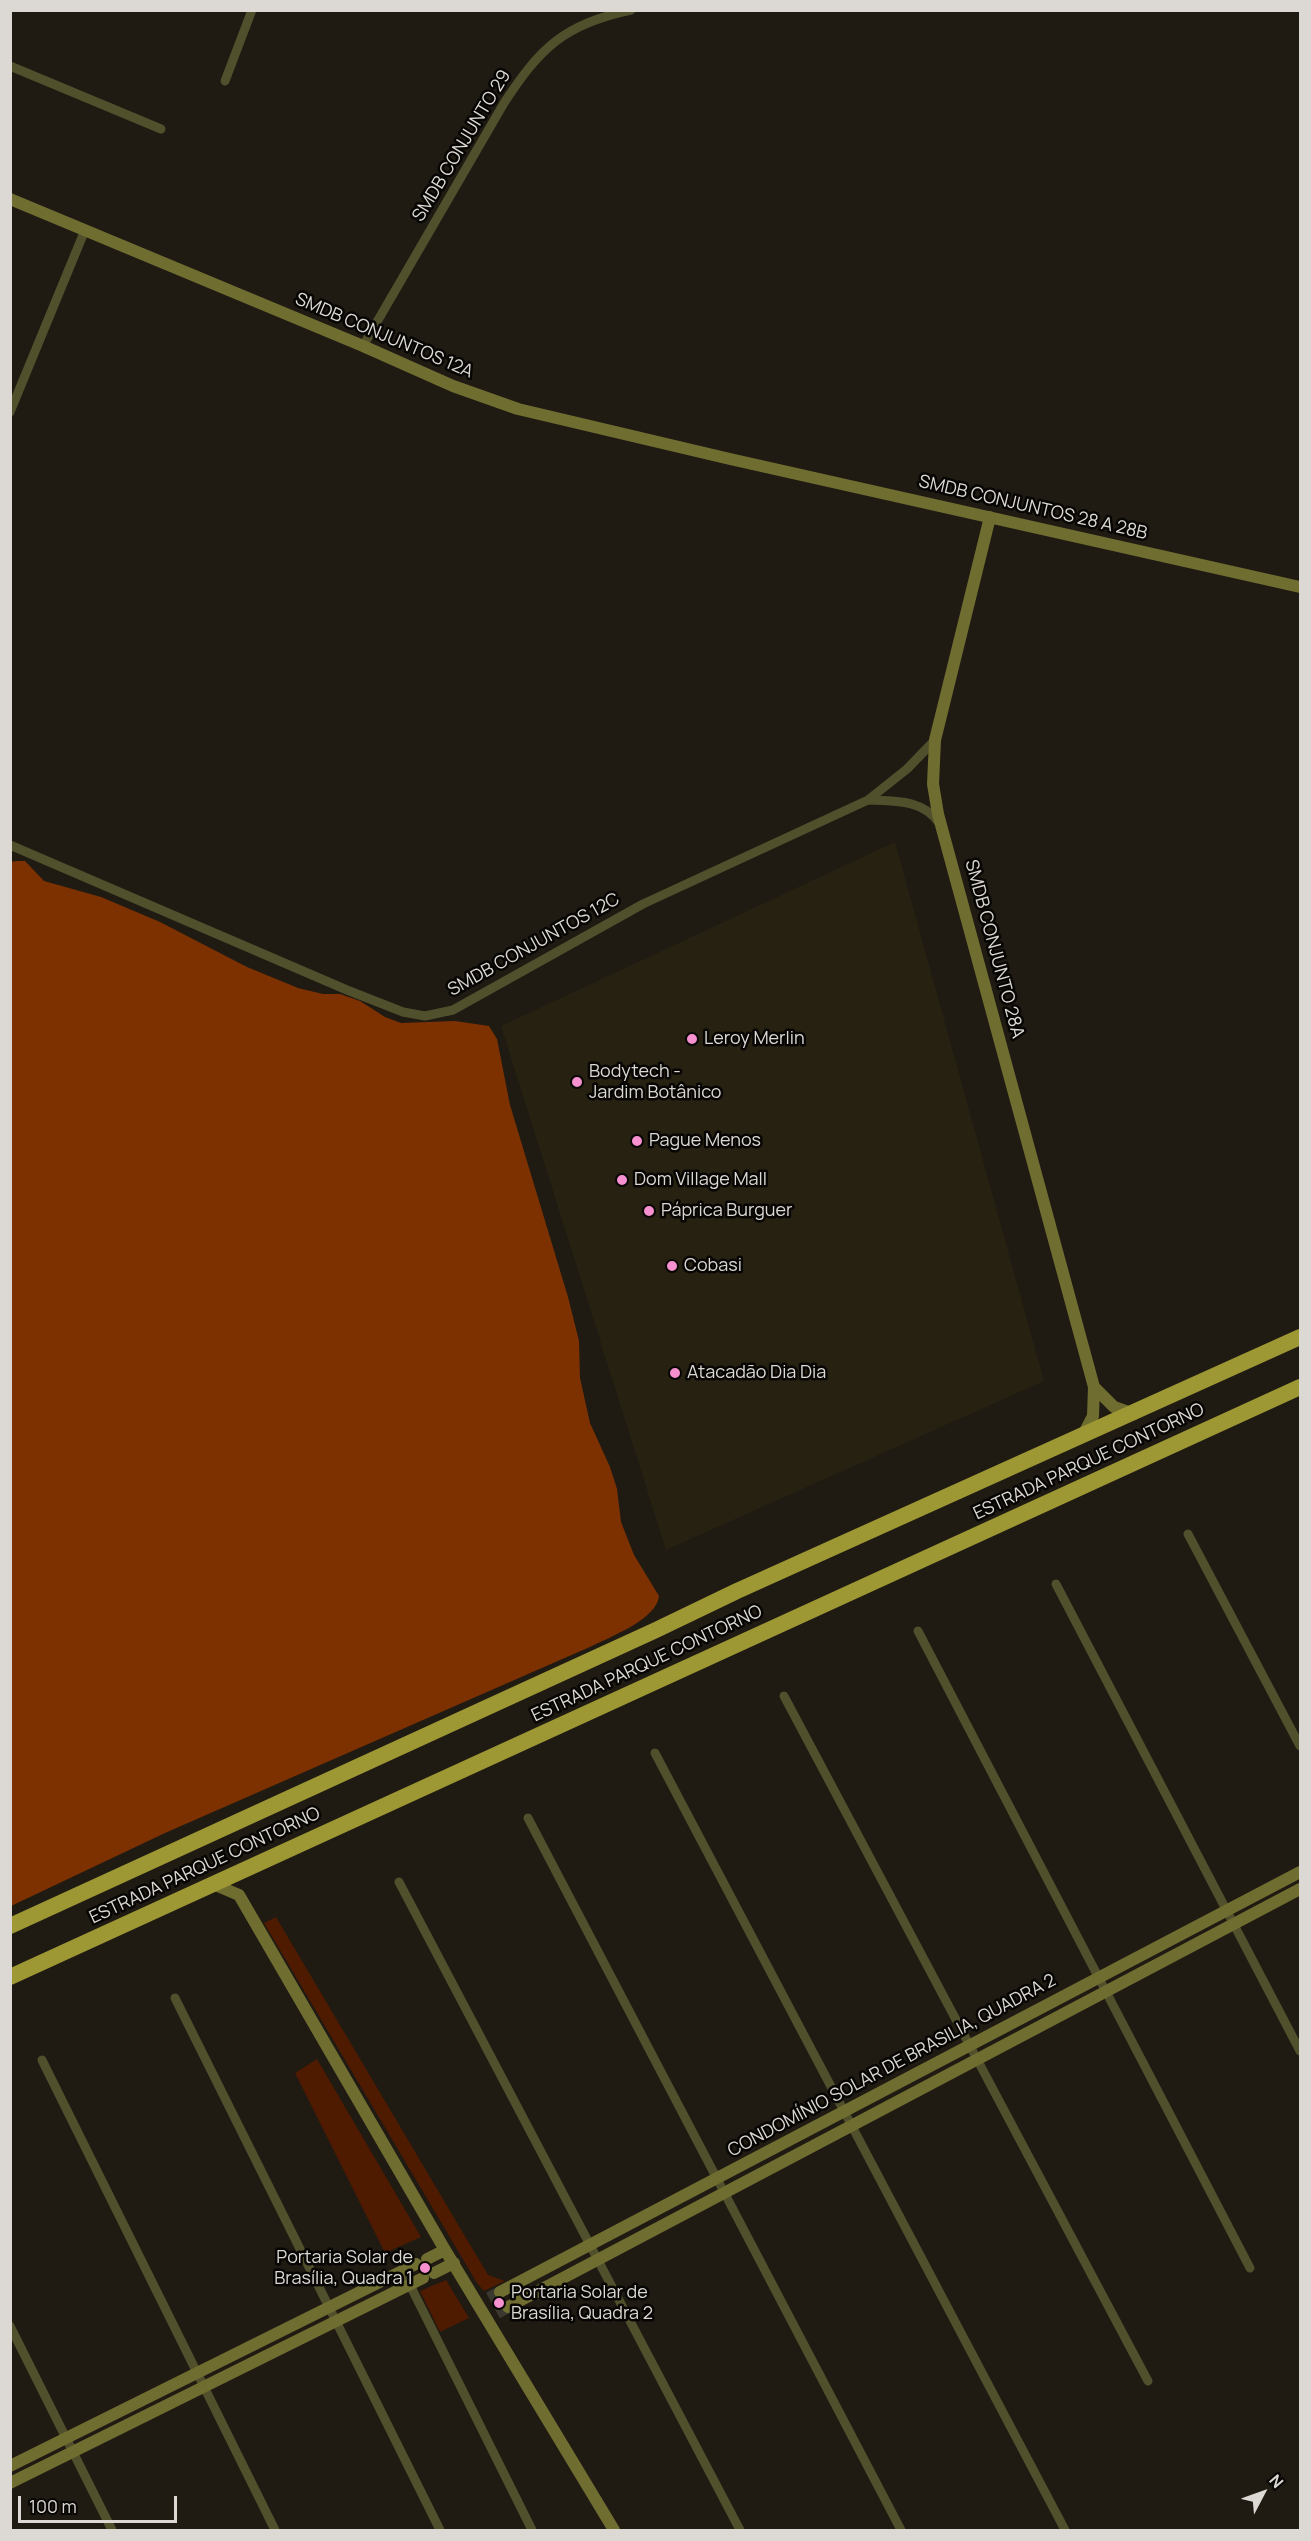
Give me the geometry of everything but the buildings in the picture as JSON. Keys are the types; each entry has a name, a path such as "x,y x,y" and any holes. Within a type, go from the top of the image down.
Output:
{"highway":[{"name":"ESTRADA PARQUE CONTORNO","path":"10,1926 646,1635 737,1591 1134,1414 1300,1337"},
{"name":"ESTRADA PARQUE CONTORNO","path":"10,1977 1300,1387"}],"street":[{"path":"225,81 252,10"},
{"name":"SMDB CONJUNTO 29","path":"363,346 504,103 527,68 548,46 572,29 607,15 631,10"},
{"path":"10,66 161,129"},
{"name":"SMDB CONJUNTOS 12A","path":"10,199 363,346 453,386 518,409 758,466"},
{"path":"10,412 85,230"},
{"name":"SMDB CONJUNTOS 28 A 28B","path":"758,466 1300,587"},
{"name":"SMDB CONJUNTO 28A","path":"990,517 935,740 933,784 943,829 1094,1387"},
{"name":"SMDB CONJUNTOS 12C","path":"10,845 403,1012 425,1016 453,1010 643,904 868,800 907,769 935,740"},
{"name":"SMDB CONJUNTOS 12C","path":"868,800 915,804 928,810 943,829"},
{"path":"1094,1387 1114,1407 1134,1414"},
{"path":"1083,1435 1093,1416 1094,1387"},
{"path":"1188,1534 1300,1746"},
{"path":"1056,1584 1300,2051"},
{"path":"918,1631 1250,2268"},
{"path":"784,1696 1148,2381"},
{"path":"655,1753 1065,2530"},
{"path":"528,1818 901,2530"},
{"path":"241,1871 239,1895 453,2263 494,2296 614,2530"},
{"name":"CONDOMÍNIO SOLAR DE BRASILIA, QUADRA 2","path":"494,2296 1300,1872"},
{"path":"399,1882 740,2530"},
{"path":"213,1884 239,1895"},
{"name":"CONDOMÍNIO SOLAR DE BRASILIA, QUADRA 2","path":"502,2310 1300,1889"},
{"path":"175,1998 440,2530"},
{"path":"42,2060 275,2530"},
{"path":"10,2466 445,2250"},
{"path":"424,2260 431,2274"},
{"path":"10,2483 453,2263"},
{"path":"403,2271 532,2530"},
{"path":"494,2296 502,2310"},
{"path":"10,2326 112,2530"}],"shaded area":[{"path":"895,842 1044,1381 666,1550 501,1026"},
{"path":"25,861 44,881 101,897 160,922 247,967 298,988 323,994 340,994 360,1001 385,1017 401,1023 455,1021 489,1026 497,1039 510,1105 568,1297 579,1341 580,1378 590,1423 610,1467 617,1489 621,1522 634,1555 659,1596 656,1604 642,1619 611,1637 165,1833 11,1906 10,862"},
{"path":"276,1917 488,2275 505,2281 484,2291 477,2283 264,1923"},
{"path":"317,2059 421,2237 385,2253 295,2073"},
{"path":"446,2280 469,2318 440,2332 420,2291"}],"tunnel":[{"path":"489,2298 500,2292"},
{"path":"497,2313 508,2307"}],"place":[{"name":"Leroy Merlin","path":"692,1039"},
{"name":"Bodytech - Jardim Botânico","path":"577,1082"},
{"name":"Pague Menos","path":"637,1141"},
{"name":"Dom Village Mall","path":"622,1180"},
{"name":"Páprica Burguer","path":"649,1211"},
{"name":"Cobasi","path":"672,1266"},
{"name":"Atacadão Dia Dia","path":"675,1373"},
{"name":"Portaria Solar de Brasília, Quadra 1","path":"425,2268"},
{"name":"Portaria Solar de Brasília, Quadra 2","path":"499,2303"}]}
